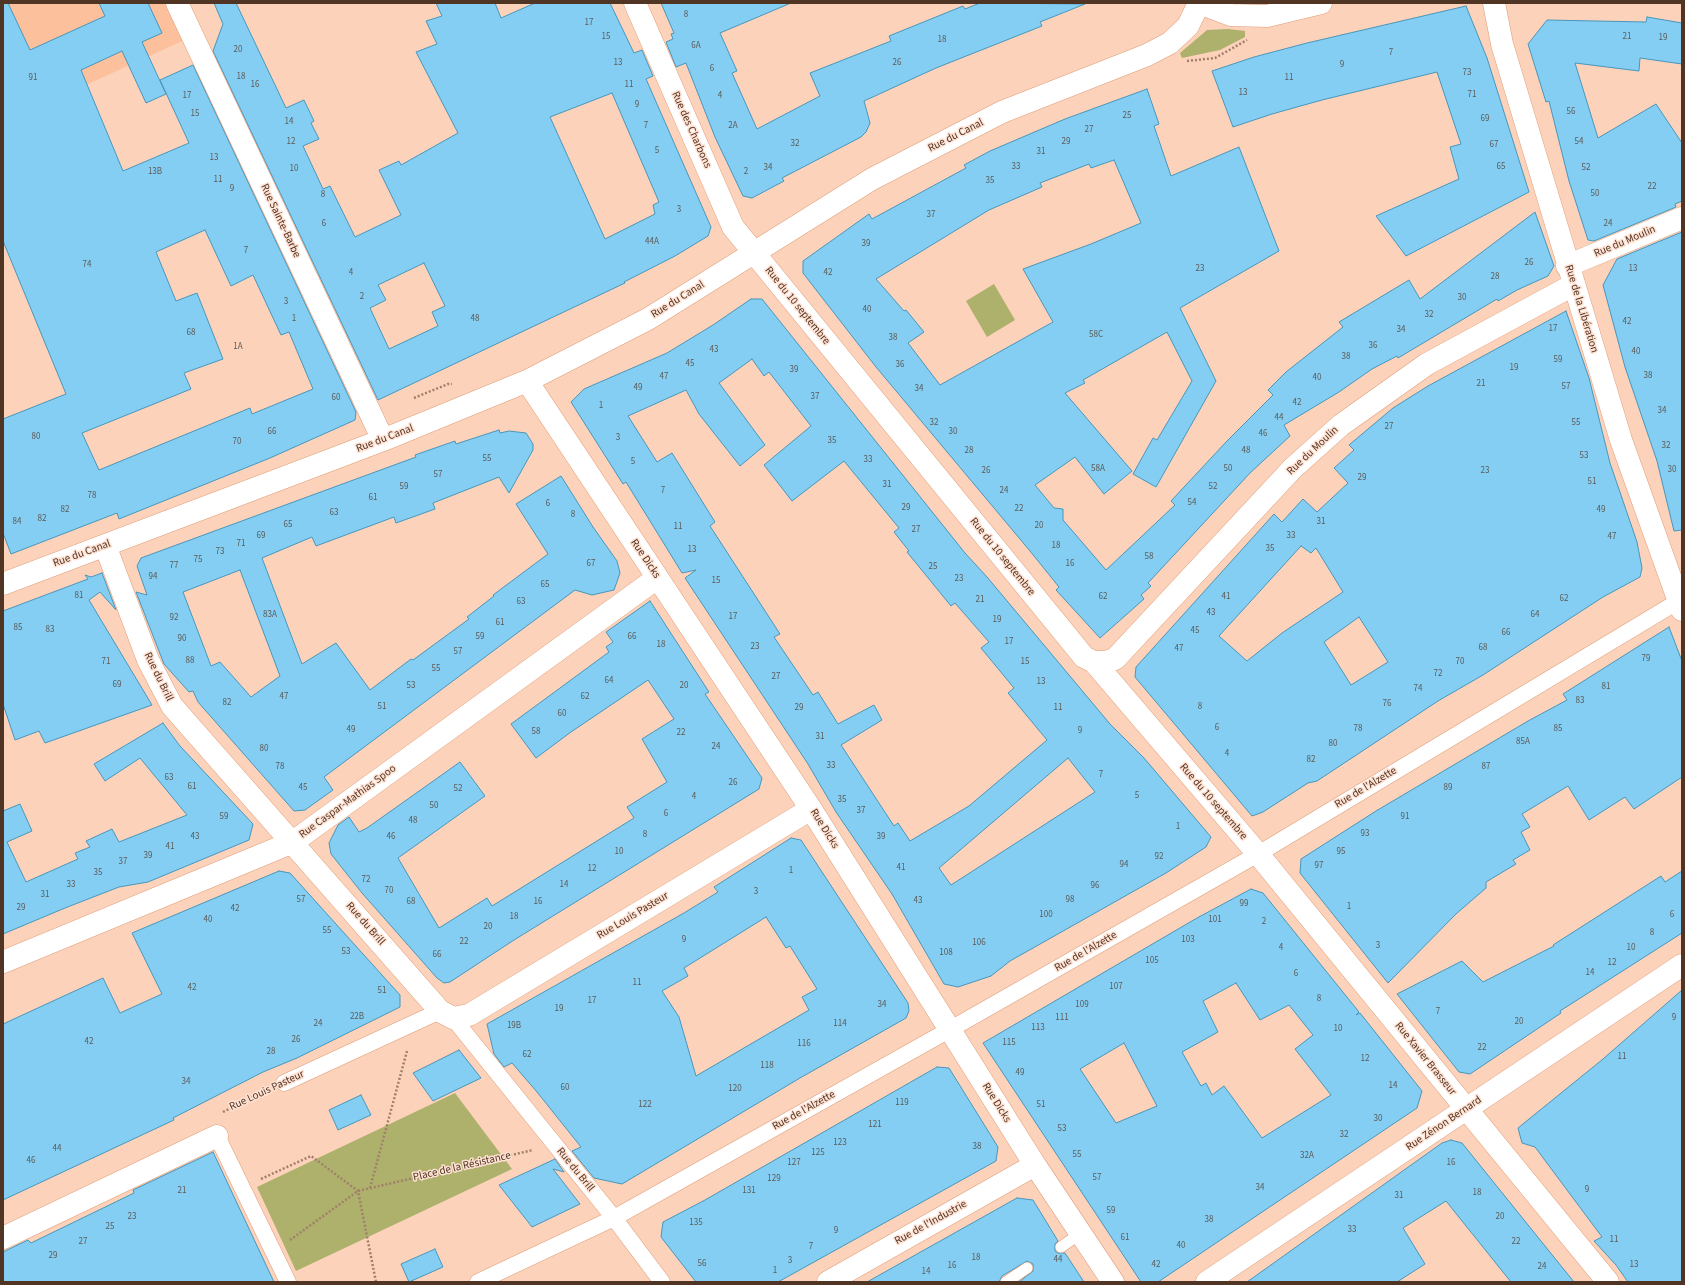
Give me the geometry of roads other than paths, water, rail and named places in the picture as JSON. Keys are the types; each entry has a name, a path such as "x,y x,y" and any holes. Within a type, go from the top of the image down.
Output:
{"street":[{"name":"Rue Sainte-Barbe","path":"178,3 383,440"},
{"name":"Rue des Charbons","path":"635,3 733,227 753,254"},
{"name":"Rue du Canal","path":"5,577 105,545 383,440 527,381 648,319 872,179 1002,112 1082,79 1147,55 1170,44 1188,26 1200,3 1231,15 1267,16 1321,3"},
{"name":"Rue de la Libération","path":"1494,3 1502,44 1570,275 1621,440 1681,604"},
{"name":"Rue du Moulin","path":"1094,662 1105,662 1115,659 1293,468 1341,425 1428,364 1570,275 1682,218"},
{"name":"Rue du 10 septembre","path":"753,254 1084,656 1094,662 1258,854"},
{"name":"Rue Dicks","path":"527,381 812,809 949,1030 1035,1165 1114,1282"},
{"name":"Rue du Brill","path":"105,545 148,660 172,706 447,1015 555,1144 614,1218 662,1282"},
{"name":"Rue Caspar-Mathias Spoo","path":"3,962 293,842 657,578"},
{"name":"Rue de l'Alzette","path":"478,1282 614,1218 949,1030 1258,854 1681,604"},
{"name":"Rue Louis Pasteur","path":"284,1084 414,1023 447,1015 469,1015 812,809"},
{"name":"Rue Xavier Brasseur","path":"1258,854 1608,1282"},
{"name":"Rue Zénon Bernard","path":"1207,1282 1682,966"},
{"path":"3,1238 217,1136 288,1282"},
{"name":"Rue de l'Industrie","path":"828,1282 1035,1165"}],"lane":[{"path":"1061,1246 1081,1234"},
{"path":"1006,1282 1027,1268"}]}
